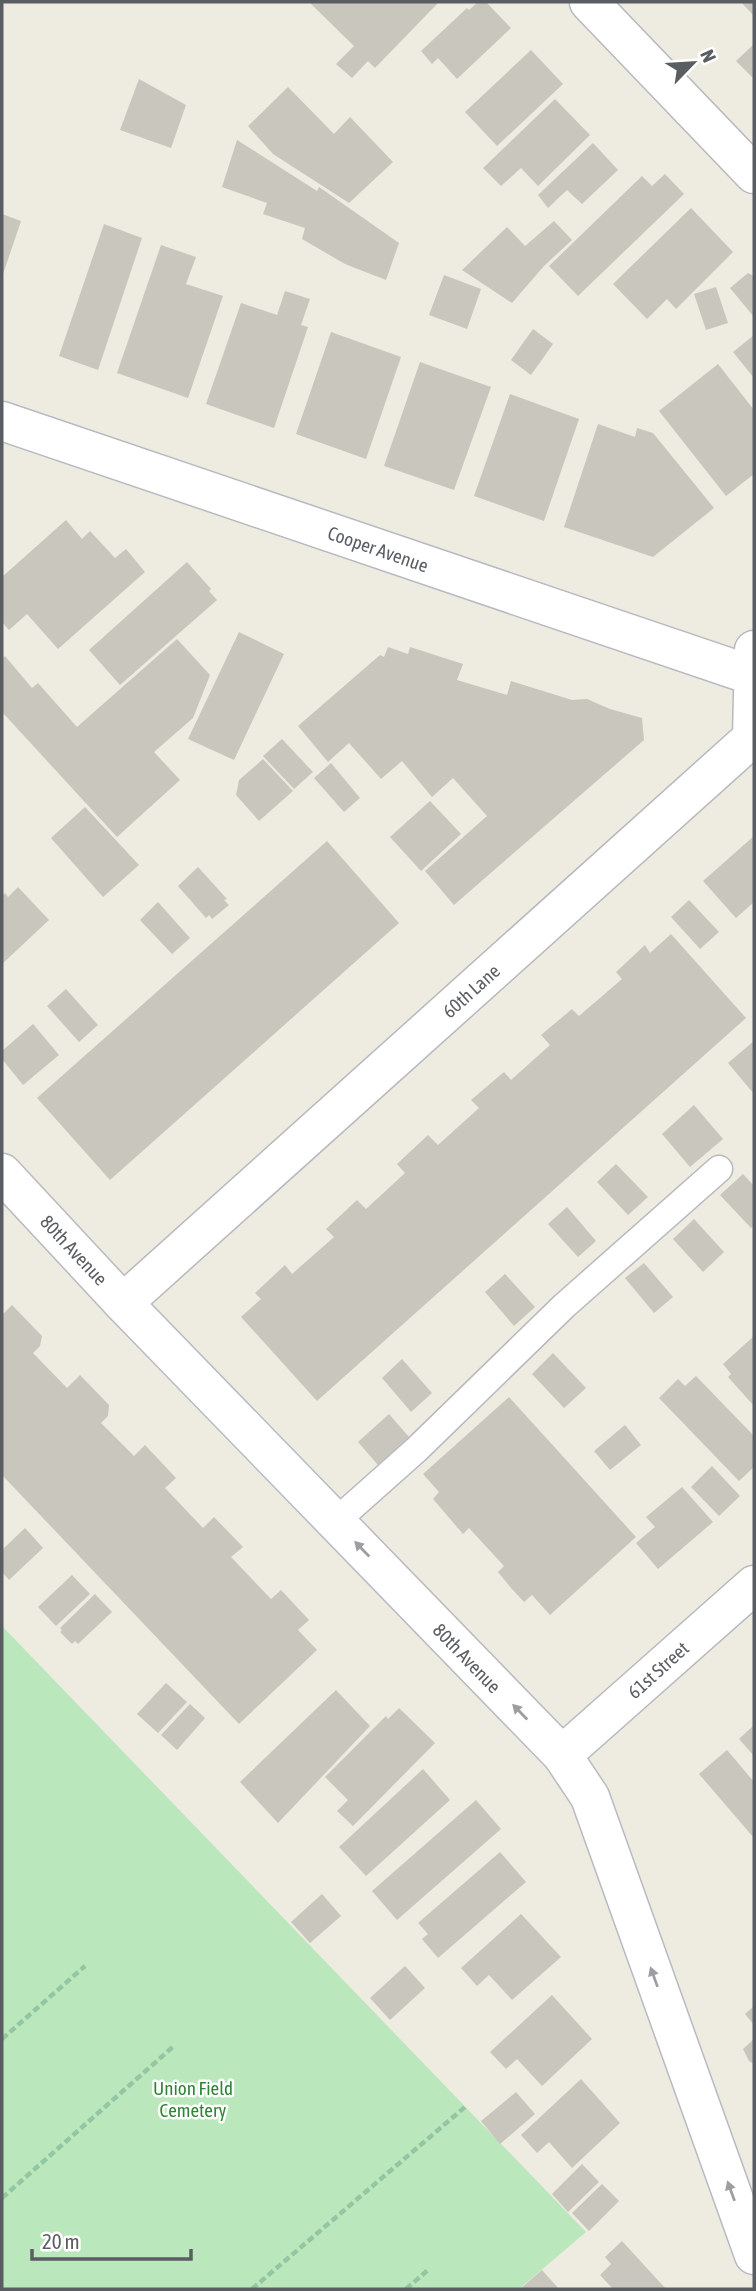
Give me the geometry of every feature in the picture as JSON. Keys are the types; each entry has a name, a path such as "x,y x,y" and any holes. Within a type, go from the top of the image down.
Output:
{"street":[{"path":"589,2 754,174"},
{"name":"Cooper Avenue","path":"2,421 754,667"},
{"name":"60th Lane","path":"123,1303 752,738 754,667"},
{"name":"80th Avenue","path":"2,1172 123,1303 562,1755 590,1797 754,2255"},
{"name":"61st Street","path":"562,1755 754,1585"}],"lane":[{"path":"335,1522 416,1450 564,1306 719,1169"}],"path":[{"path":"2,2039 85,1966"},
{"path":"2,2198 175,2045"},
{"path":"252,2289 465,2107"},
{"path":"406,2289 428,2270"}],"green space":[{"name":"Union Field Cemetery","path":"2,1626 586,2232 519,2289 2,2289"}],"building":[{"path":"309,2 439,2 375,68 368,61 352,78 336,64 354,46"},
{"path":"478,2 486,2 511,28 457,79 438,58 432,64 421,51 467,8 469,10"},
{"path":"741,2 754,2 754,16"},
{"path":"754,44 754,79 736,61"},
{"path":"531,50 563,84 497,146 465,112"},
{"path":"139,79 186,105 171,148 120,130"},
{"path":"288,87 334,134 350,117 393,162 349,203 273,154 248,126"},
{"path":"555,99 590,135 538,186 521,168 501,186 483,168"},
{"path":"237,140 317,191 319,187 399,243 386,280 345,264 302,239 305,228 263,214 267,203 222,187"},
{"path":"593,143 618,170 582,204 567,190 548,208 538,195"},
{"path":"665,174 684,194 578,296 549,266 642,176 652,186"},
{"path":"691,208 733,252 676,309 667,299 647,319 613,284"},
{"path":"2,214 21,221 2,277"},
{"path":"554,221 572,240 544,266 512,303 462,270 507,227 525,246"},
{"path":"104,224 142,238 98,370 59,356"},
{"path":"161,245 196,257 186,284 223,296 188,398 117,373"},
{"path":"748,273 754,276 754,317 730,288"},
{"path":"444,275 481,289 467,329 429,315"},
{"path":"716,287 728,323 706,330 694,294"},
{"path":"285,291 310,299 301,325 308,327 274,428 206,404 241,303 277,315"},
{"path":"533,329 553,344 531,375 511,360"},
{"path":"331,332 401,357 366,459 296,434"},
{"path":"754,335 754,378 733,352"},
{"path":"420,362 491,387 454,490 384,466"},
{"path":"718,364 754,410 754,474 726,496 659,411"},
{"path":"510,394 579,419 544,521 474,496"},
{"path":"598,424 635,437 637,428 653,433 714,508 653,557 564,527"},
{"path":"66,520 82,539 90,531 115,558 126,549 145,572 58,649 27,614 9,630 2,622 2,577"},
{"path":"187,562 211,589 209,591 217,600 120,685 89,650"},
{"path":"239,632 284,654 234,760 188,739"},
{"path":"177,639 210,675 193,718 154,752 180,780 117,837 2,714 2,659 5,656 32,688 38,683 77,727"},
{"path":"388,647 408,654 410,647 463,664 457,680 507,695 511,681 572,700 587,699 642,718 644,740 454,905 425,871 487,816 453,778 432,797 402,761 381,779 349,743 328,762 298,726 380,655 384,657"},
{"path":"282,739 313,772 294,789 263,756"},
{"path":"263,759 293,791 259,821 236,795 239,780"},
{"path":"331,763 360,798 344,812 314,778"},
{"path":"430,801 461,834 421,871 390,837"},
{"path":"85,807 139,865 103,897 51,838"},
{"path":"754,836 754,902 736,918 703,881"},
{"path":"327,841 399,923 110,1180 37,1098"},
{"path":"198,867 227,899 224,900 229,905 212,919 209,915 206,918 178,886"},
{"path":"18,887 49,920 2,964 2,896 5,893 8,897"},
{"path":"689,900 719,932 700,949 671,917"},
{"path":"158,902 190,938 172,954 140,920"},
{"path":"671,934 746,1018 317,1401 241,1317 261,1299 255,1293 285,1265 292,1274 334,1237 326,1229 357,1200 366,1209 405,1173 397,1164 428,1135 438,1145 479,1108 471,1100 504,1072 511,1080 550,1045 541,1035 572,1009 579,1016 622,979 616,972 645,945 650,953"},
{"path":"66,989 98,1025 79,1042 47,1006"},
{"path":"33,1024 59,1055 23,1085 2,1059 2,1051"},
{"path":"754,1041 754,1094 728,1063"},
{"path":"694,1105 723,1139 690,1167 662,1134"},
{"path":"616,1164 648,1197 628,1215 597,1182"},
{"path":"743,1174 754,1186 754,1225 751,1228 720,1195"},
{"path":"567,1207 596,1241 578,1257 548,1224"},
{"path":"694,1219 724,1252 703,1272 673,1239"},
{"path":"644,1263 673,1297 654,1313 625,1278"},
{"path":"505,1274 535,1307 514,1326 485,1292"},
{"path":"12,1305 42,1336 40,1346 33,1353 67,1388 80,1375 109,1405 108,1416 101,1423 134,1456 145,1445 176,1478 165,1488 203,1528 214,1517 243,1547 231,1557 271,1599 281,1590 309,1620 298,1630 317,1650 239,1724 2,1475 2,1315"},
{"path":"754,1336 754,1406 728,1377 731,1374 723,1364"},
{"path":"553,1353 586,1388 564,1408 532,1374"},
{"path":"402,1359 432,1393 411,1412 382,1378"},
{"path":"696,1376 754,1436 754,1467 739,1481 659,1398 678,1379 685,1386"},
{"path":"509,1397 636,1537 550,1615 532,1595 524,1602 511,1588 498,1572 504,1566 469,1528 463,1534 433,1499 439,1492 423,1474"},
{"path":"389,1414 409,1437 378,1465 358,1442"},
{"path":"625,1425 641,1445 610,1470 594,1451"},
{"path":"712,1466 740,1496 719,1516 691,1487"},
{"path":"682,1487 713,1522 658,1569 636,1543 655,1527 646,1517"},
{"path":"25,1528 43,1548 9,1580 2,1572 2,1550"},
{"path":"72,1575 90,1594 56,1626 38,1607"},
{"path":"95,1594 112,1612 78,1644 75,1641 72,1644 60,1632 60,1628"},
{"path":"166,1683 187,1702 158,1733 137,1714"},
{"path":"336,1690 370,1726 278,1823 240,1782"},
{"path":"190,1704 205,1718 177,1750 161,1735"},
{"path":"399,1708 435,1743 353,1826 337,1811 348,1800 325,1777 386,1716 388,1719"},
{"path":"754,1725 754,1756 739,1739"},
{"path":"727,1750 754,1782 754,1838 699,1774"},
{"path":"423,1769 450,1800 366,1876 339,1847"},
{"path":"476,1800 501,1829 397,1920 372,1891"},
{"path":"500,1852 526,1882 438,1958 422,1939 428,1934 418,1923"},
{"path":"322,1894 341,1916 310,1943 291,1922"},
{"path":"521,1914 561,1957 512,2000 489,1975 477,1986 461,1968"},
{"path":"405,1966 425,1988 390,2020 370,1998"},
{"path":"552,1995 592,2039 542,2086 517,2059 506,2069 490,2052"},
{"path":"754,2006 754,2025 745,2014"},
{"path":"754,2039 754,2064 749,2061 743,2049"},
{"path":"581,2079 620,2123 572,2168 549,2142 537,2153 521,2135"},
{"path":"516,2092 535,2114 500,2144 481,2121"},
{"path":"582,2164 599,2182 568,2212 552,2194"},
{"path":"602,2184 619,2201 589,2231 572,2213"},
{"path":"622,2241 666,2289 613,2289 600,2275 611,2264 605,2257"},
{"path":"542,2270 559,2289 520,2289"}]}
